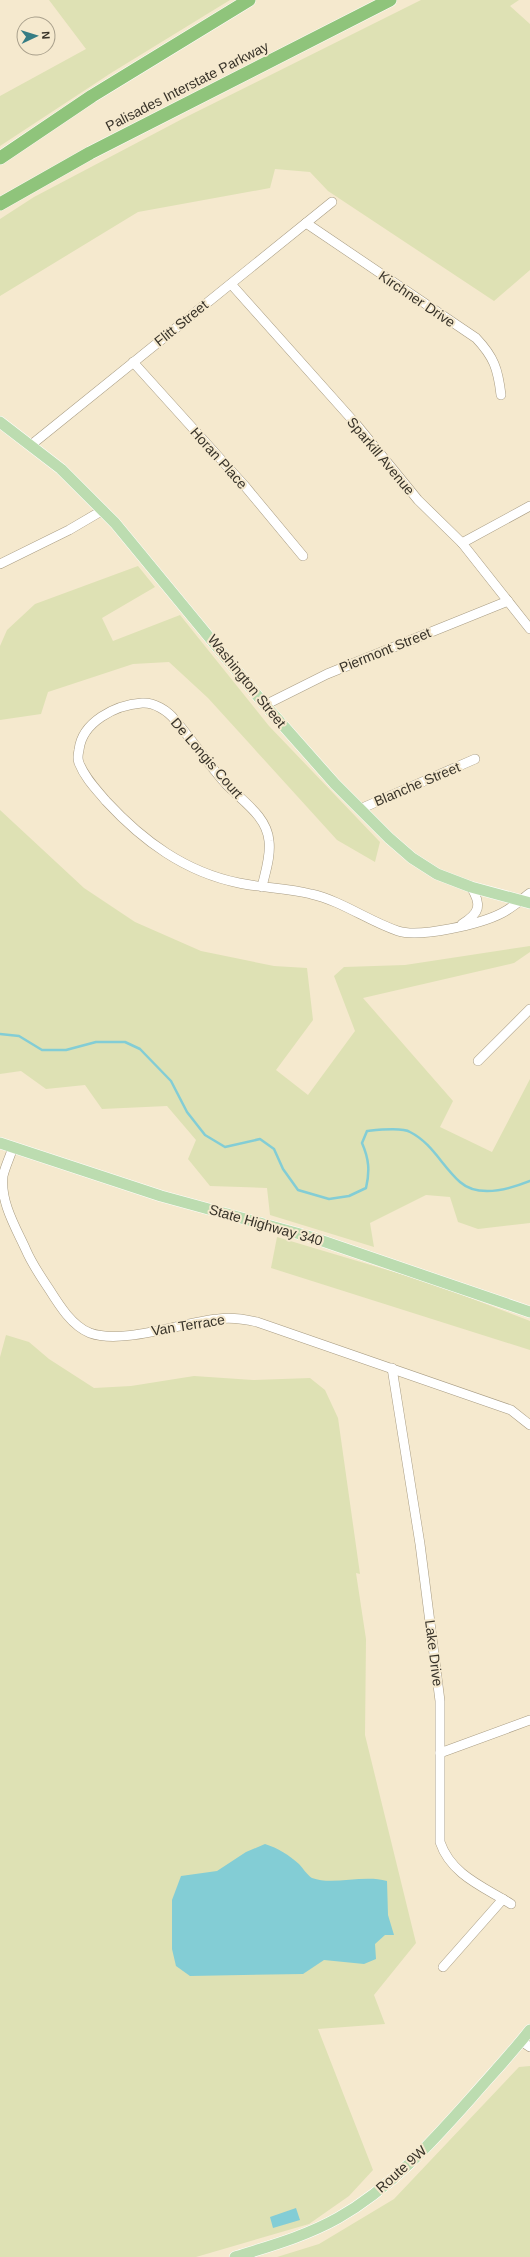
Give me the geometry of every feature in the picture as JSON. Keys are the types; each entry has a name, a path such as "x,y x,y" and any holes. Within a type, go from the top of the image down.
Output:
{"highway":[{"path":"0,158 92,96 249,0"},
{"name":"Palisades Interstate Parkway","path":"0,204 90,153 390,0"}],"main road":[{"name":"Washington Street","path":"0,422 61,468 103,510 184,605 265,705 360,809 412,858 437,874 471,887 525,902"},
{"name":"State Highway 340","path":"0,1143 161,1196 311,1237 530,1312"},
{"name":"Route 9W","path":"235,2257 284,2242 337,2219 388,2184 415,2159 525,2044 530,2030"}],"street":[{"name":"Flitt Street","path":"32,445 332,202"},
{"name":"Kirchner Drive","path":"306,223 476,338 490,353 496,365 502,395"},
{"name":"Sparkill Avenue","path":"231,284 356,424 418,500 462,543 530,629"},
{"name":"Horan Place","path":"133,362 244,485 303,556"},
{"path":"462,543 530,506"},
{"path":"0,564 69,530 103,510"},
{"name":"Piermont Street","path":"265,705 327,674 508,601"},
{"name":"De Longis Court","path":"262,887 269,841 265,826 255,812 226,784 174,718 160,707 144,702 125,707 99,718 86,728 80,744 78,760 85,775 130,827 155,846 184,863 213,877 262,887 311,894 332,901 401,932 418,933 458,927 490,919 525,902 530,893"},
{"name":"Blanche Street","path":"360,809 475,759"},
{"path":"458,927 473,917 478,908 478,898 471,887"},
{"path":"478,1061 530,1009"},
{"name":"Van Terrace","path":"13,1148 3,1176 3,1193 9,1212 29,1259 60,1306 75,1323 89,1332 106,1336 124,1336 218,1319 239,1318 257,1322 511,1410 530,1425"},
{"name":"Lake Drive","path":"392,1368 435,1649 440,1701 439,1833 443,1850 450,1863 462,1874 511,1904"},
{"path":"440,1753 530,1720"},
{"path":"443,1967 503,1899"}],"green space":[{"path":"49,0 230,0 111,73 0,146 0,96 86,49"},
{"path":"421,0 519,0 510,6 530,24 530,270 494,301 328,191 310,172 275,169 270,188 138,212 0,296 0,219 34,197 184,118"},
{"path":"138,566 155,587 102,618 113,641 180,615 269,726 380,842 375,862 337,840 208,698 169,662 133,664 48,692 41,714 0,720 0,646 7,630 35,604"},
{"path":"0,810 84,888 135,922 201,951 274,966 307,968 313,1020 276,1070 308,1095 355,1031 334,976 344,967 405,965 530,946 530,952 514,963 363,998 453,1101 440,1127 492,1152 530,1079 530,1223 478,1229 458,1222 450,1197 426,1195 370,1223 374,1247 270,1215 267,1188 210,1186 188,1159 196,1140 167,1106 102,1109 85,1085 46,1089 21,1071 0,1074"},
{"path":"277,1237 431,1283 530,1321 530,1350 271,1268"},
{"path":"6,1335 29,1342 49,1359 94,1388 131,1386 194,1376 253,1380 310,1378 325,1390 338,1418 360,1574 356,1573 366,1639 365,1735 416,1943 374,1995 385,2024 318,2029 373,2170 349,2196 309,2224 196,2257 0,2257 0,1357"},
{"path":"530,2066 530,2257 277,2257 319,2244 394,2199 519,2067"}],"water":[{"path":"265,1844 279,1850 291,1858 312,1878 329,1881 378,1879 387,1881 388,1915 394,1935 385,1935 375,1944 376,1959 364,1964 324,1960 303,1974 190,1976 176,1966 172,1949 172,1900 181,1876 217,1871 246,1852"},
{"path":"296,2208 300,2220 273,2228 270,2217"}],"waterway":[{"path":"0,1034 19,1036 42,1050 66,1050 96,1042 125,1042 140,1049 171,1081 187,1112 205,1135 225,1147 260,1139 274,1149 283,1169 298,1190 329,1199 349,1196 366,1188 368,1165 362,1143 367,1131 377,1130 406,1130 418,1137 431,1148 454,1176 467,1187 485,1191 504,1189 530,1181"}]}
